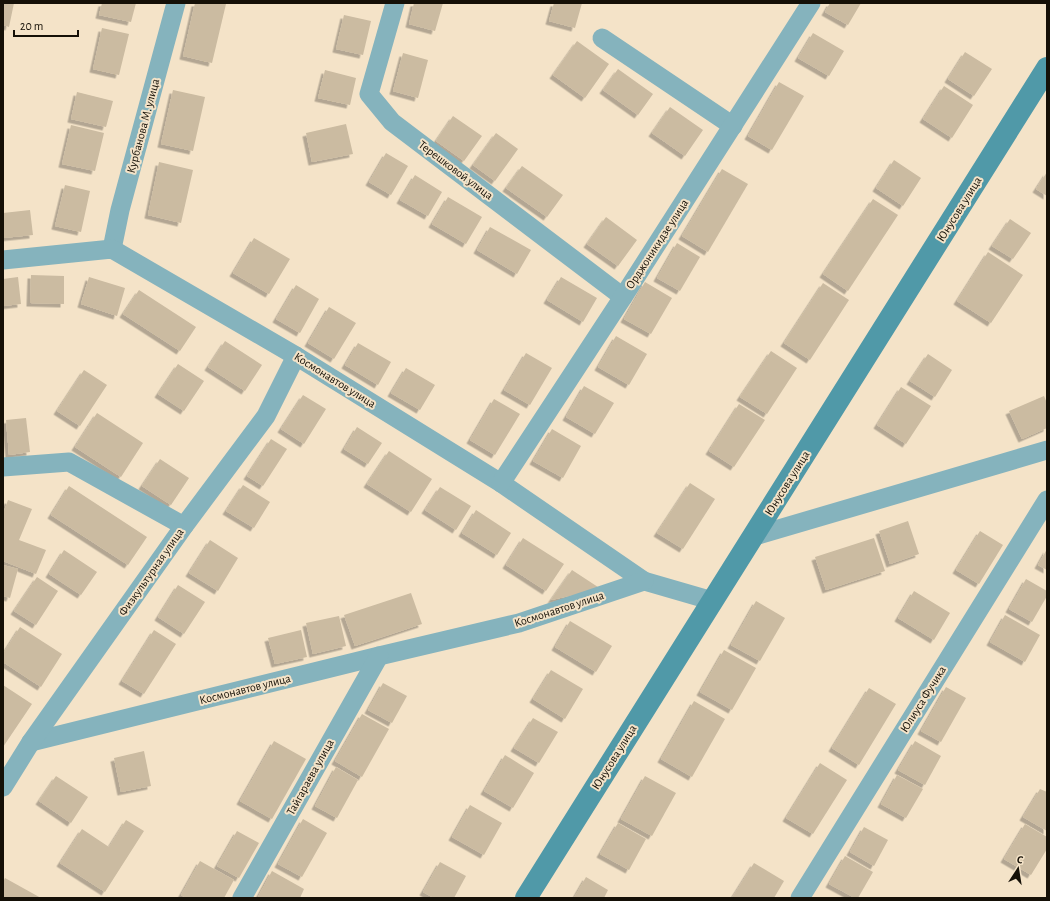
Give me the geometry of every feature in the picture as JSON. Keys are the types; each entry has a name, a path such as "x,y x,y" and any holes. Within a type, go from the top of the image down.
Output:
{"main road":[{"name":"Юнусова улица","path":"526,898 713,600 755,536 1047,68"}],"street":[{"name":"Курбанова М. улица","path":"112,249 120,210 176,3"},
{"name":"Терешковой улица","path":"395,3 369,94 392,122 623,297"},
{"name":"Орджоникидзе улица","path":"501,483 623,297 811,3"},
{"path":"602,38 733,126"},
{"path":"3,260 112,249"},
{"name":"Космонавтов улица","path":"112,249 296,356 501,483 644,582 713,600"},
{"name":"Физкультурная улица","path":"3,787 31,742 184,526 266,416 296,356"},
{"path":"755,536 1047,450"},
{"path":"3,467 69,462 184,526"},
{"name":"Юлиуса Фучика","path":"800,898 1047,500"},
{"name":"Космонавтов улица","path":"31,742 519,623 644,582"},
{"name":"Тайгараева улица","path":"242,898 379,656"}],"building":[{"path":"3,3 14,3 9,27 3,25"},
{"path":"102,3 136,3 131,22 99,15"},
{"path":"195,3 226,4 212,63 183,56"},
{"path":"414,3 443,3 435,31 409,24"},
{"path":"554,3 582,3 575,28 549,21"},
{"path":"830,3 861,3 848,25 825,12"},
{"path":"344,15 371,21 363,55 336,49"},
{"path":"102,28 129,34 119,75 93,69"},
{"path":"813,33 844,51 829,76 798,58"},
{"path":"577,41 609,64 585,98 553,75"},
{"path":"965,52 992,69 974,96 948,79"},
{"path":"403,53 428,60 418,98 393,91"},
{"path":"618,69 653,94 638,115 603,90"},
{"path":"325,70 356,78 350,105 318,98"},
{"path":"779,82 804,96 772,150 748,136"},
{"path":"944,86 973,105 952,138 923,119"},
{"path":"173,90 205,97 193,151 161,144"},
{"path":"77,92 113,101 106,127 71,119"},
{"path":"670,107 703,130 685,156 652,133"},
{"path":"453,116 482,136 464,161 436,141"},
{"path":"346,124 353,154 312,162 306,133"},
{"path":"71,125 104,133 95,171 62,164"},
{"path":"496,133 518,149 495,181 473,165"},
{"path":"386,153 408,166 391,195 369,182"},
{"path":"894,160 921,178 903,206 876,188"},
{"path":"159,162 193,170 181,223 148,215"},
{"path":"522,166 563,195 547,217 506,188"},
{"path":"722,169 748,184 708,252 682,236"},
{"path":"1047,172 1047,196 1036,189"},
{"path":"415,175 442,192 428,216 400,200"},
{"path":"65,185 90,191 81,232 55,226"},
{"path":"448,197 482,217 466,244 432,224"},
{"path":"873,199 898,215 848,291 823,274"},
{"path":"30,210 33,235 3,238 3,213"},
{"path":"606,217 637,240 618,266 587,244"},
{"path":"1010,219 1031,233 1013,259 992,246"},
{"path":"490,227 531,250 517,274 477,250"},
{"path":"254,238 290,259 269,294 233,273"},
{"path":"677,243 700,257 680,291 657,278"},
{"path":"988,252 1023,275 991,323 957,301"},
{"path":"31,275 64,276 64,304 30,303"},
{"path":"18,277 21,304 3,306 3,279"},
{"path":"89,277 125,288 117,316 81,304"},
{"path":"561,277 597,298 583,322 547,300"},
{"path":"645,282 672,298 651,334 624,319"},
{"path":"823,283 849,300 810,360 784,343"},
{"path":"296,285 319,299 300,333 276,319"},
{"path":"139,290 196,327 180,351 123,314"},
{"path":"329,307 356,323 334,359 308,343"},
{"path":"616,336 647,354 629,385 598,367"},
{"path":"225,341 262,365 245,391 208,367"},
{"path":"358,343 391,362 378,385 345,365"},
{"path":"771,351 797,368 767,414 740,397"},
{"path":"526,353 552,368 530,405 504,390"},
{"path":"928,354 952,370 935,397 910,381"},
{"path":"178,364 204,381 184,411 158,394"},
{"path":"406,368 435,385 420,410 391,393"},
{"path":"84,370 107,385 80,426 57,411"},
{"path":"584,386 614,403 595,434 566,417"},
{"path":"901,387 931,406 906,444 877,425"},
{"path":"303,395 326,409 304,444 281,429"},
{"path":"1044,396 1047,403 1047,428 1022,439 1009,411"},
{"path":"494,399 520,414 495,455 470,440"},
{"path":"739,404 765,420 734,467 709,451"},
{"path":"97,413 143,443 121,477 75,447"},
{"path":"26,418 30,452 9,455 6,420"},
{"path":"357,427 382,443 368,464 344,449"},
{"path":"552,429 581,446 563,478 533,461"},
{"path":"271,439 287,449 263,486 247,476"},
{"path":"389,451 432,479 411,512 367,484"},
{"path":"160,459 189,478 171,505 142,486"},
{"path":"690,483 715,499 683,549 657,533"},
{"path":"243,485 270,502 254,528 226,511"},
{"path":"69,486 147,537 128,565 51,515"},
{"path":"440,487 471,506 456,530 425,510"},
{"path":"8,500 32,509 19,540 46,550 36,574 3,561 3,514"},
{"path":"476,510 511,533 497,555 462,533"},
{"path":"908,521 919,554 890,564 879,531"},
{"path":"980,531 1003,545 979,584 956,570"},
{"path":"523,538 564,564 546,591 506,565"},
{"path":"874,538 885,571 826,590 815,557"},
{"path":"210,540 238,558 218,591 189,573"},
{"path":"1047,549 1047,570 1038,565"},
{"path":"64,550 97,572 81,595 49,574"},
{"path":"3,565 18,569 10,598 3,596"},
{"path":"572,570 601,589 551,600"},
{"path":"37,577 58,591 36,625 14,611"},
{"path":"1026,579 1047,591 1047,596 1032,622 1009,609"},
{"path":"178,585 205,602 184,634 158,617"},
{"path":"914,591 950,613 934,640 898,618"},
{"path":"411,593 422,624 355,646 344,615"},
{"path":"756,601 785,618 760,661 731,645"},
{"path":"1005,615 1040,635 1025,662 990,642"},
{"path":"339,616 346,646 313,654 306,623"},
{"path":"570,621 612,646 596,672 555,647"},
{"path":"20,627 62,654 41,687 3,662 3,654"},
{"path":"154,630 176,644 144,694 122,681"},
{"path":"301,630 307,657 275,664 268,638"},
{"path":"724,650 756,668 732,710 700,692"},
{"path":"551,670 583,689 565,719 533,699"},
{"path":"383,683 407,696 392,723 368,710"},
{"path":"3,685 32,704 3,747"},
{"path":"946,687 966,698 941,742 921,731"},
{"path":"869,688 896,704 859,765 832,748"},
{"path":"694,701 725,719 692,777 661,759"},
{"path":"362,714 389,729 362,777 335,761"},
{"path":"533,718 558,732 539,763 514,748"},
{"path":"274,741 306,759 272,819 240,801"},
{"path":"915,741 941,756 925,785 898,770"},
{"path":"144,751 151,786 121,792 114,758"},
{"path":"505,755 534,773 513,808 484,791"},
{"path":"820,763 847,780 813,834 786,818"},
{"path":"336,767 358,780 337,818 315,806"},
{"path":"897,775 923,789 906,818 881,804"},
{"path":"56,776 88,797 71,823 39,801"},
{"path":"645,776 676,793 652,836 621,819"},
{"path":"1040,789 1047,792 1047,831 1023,817"},
{"path":"470,805 502,823 484,855 452,837"},
{"path":"303,819 327,833 302,877 278,864"},
{"path":"126,820 144,831 105,892 60,863 82,829 109,847"},
{"path":"618,823 646,839 629,870 600,854"},
{"path":"1025,824 1047,837 1047,849 1031,875 1004,859"},
{"path":"864,827 888,840 874,866 850,852"},
{"path":"237,831 259,843 239,878 217,866"},
{"path":"845,856 873,872 858,898 855,898 829,884"},
{"path":"200,861 234,880 224,898 186,898 181,895"},
{"path":"440,862 466,876 454,898 434,898 423,892"},
{"path":"754,863 784,881 774,898 732,898"},
{"path":"272,871 304,889 300,898 258,897"},
{"path":"586,877 608,890 604,898 574,898"},
{"path":"5,878 41,898 3,898 3,882"}]}
